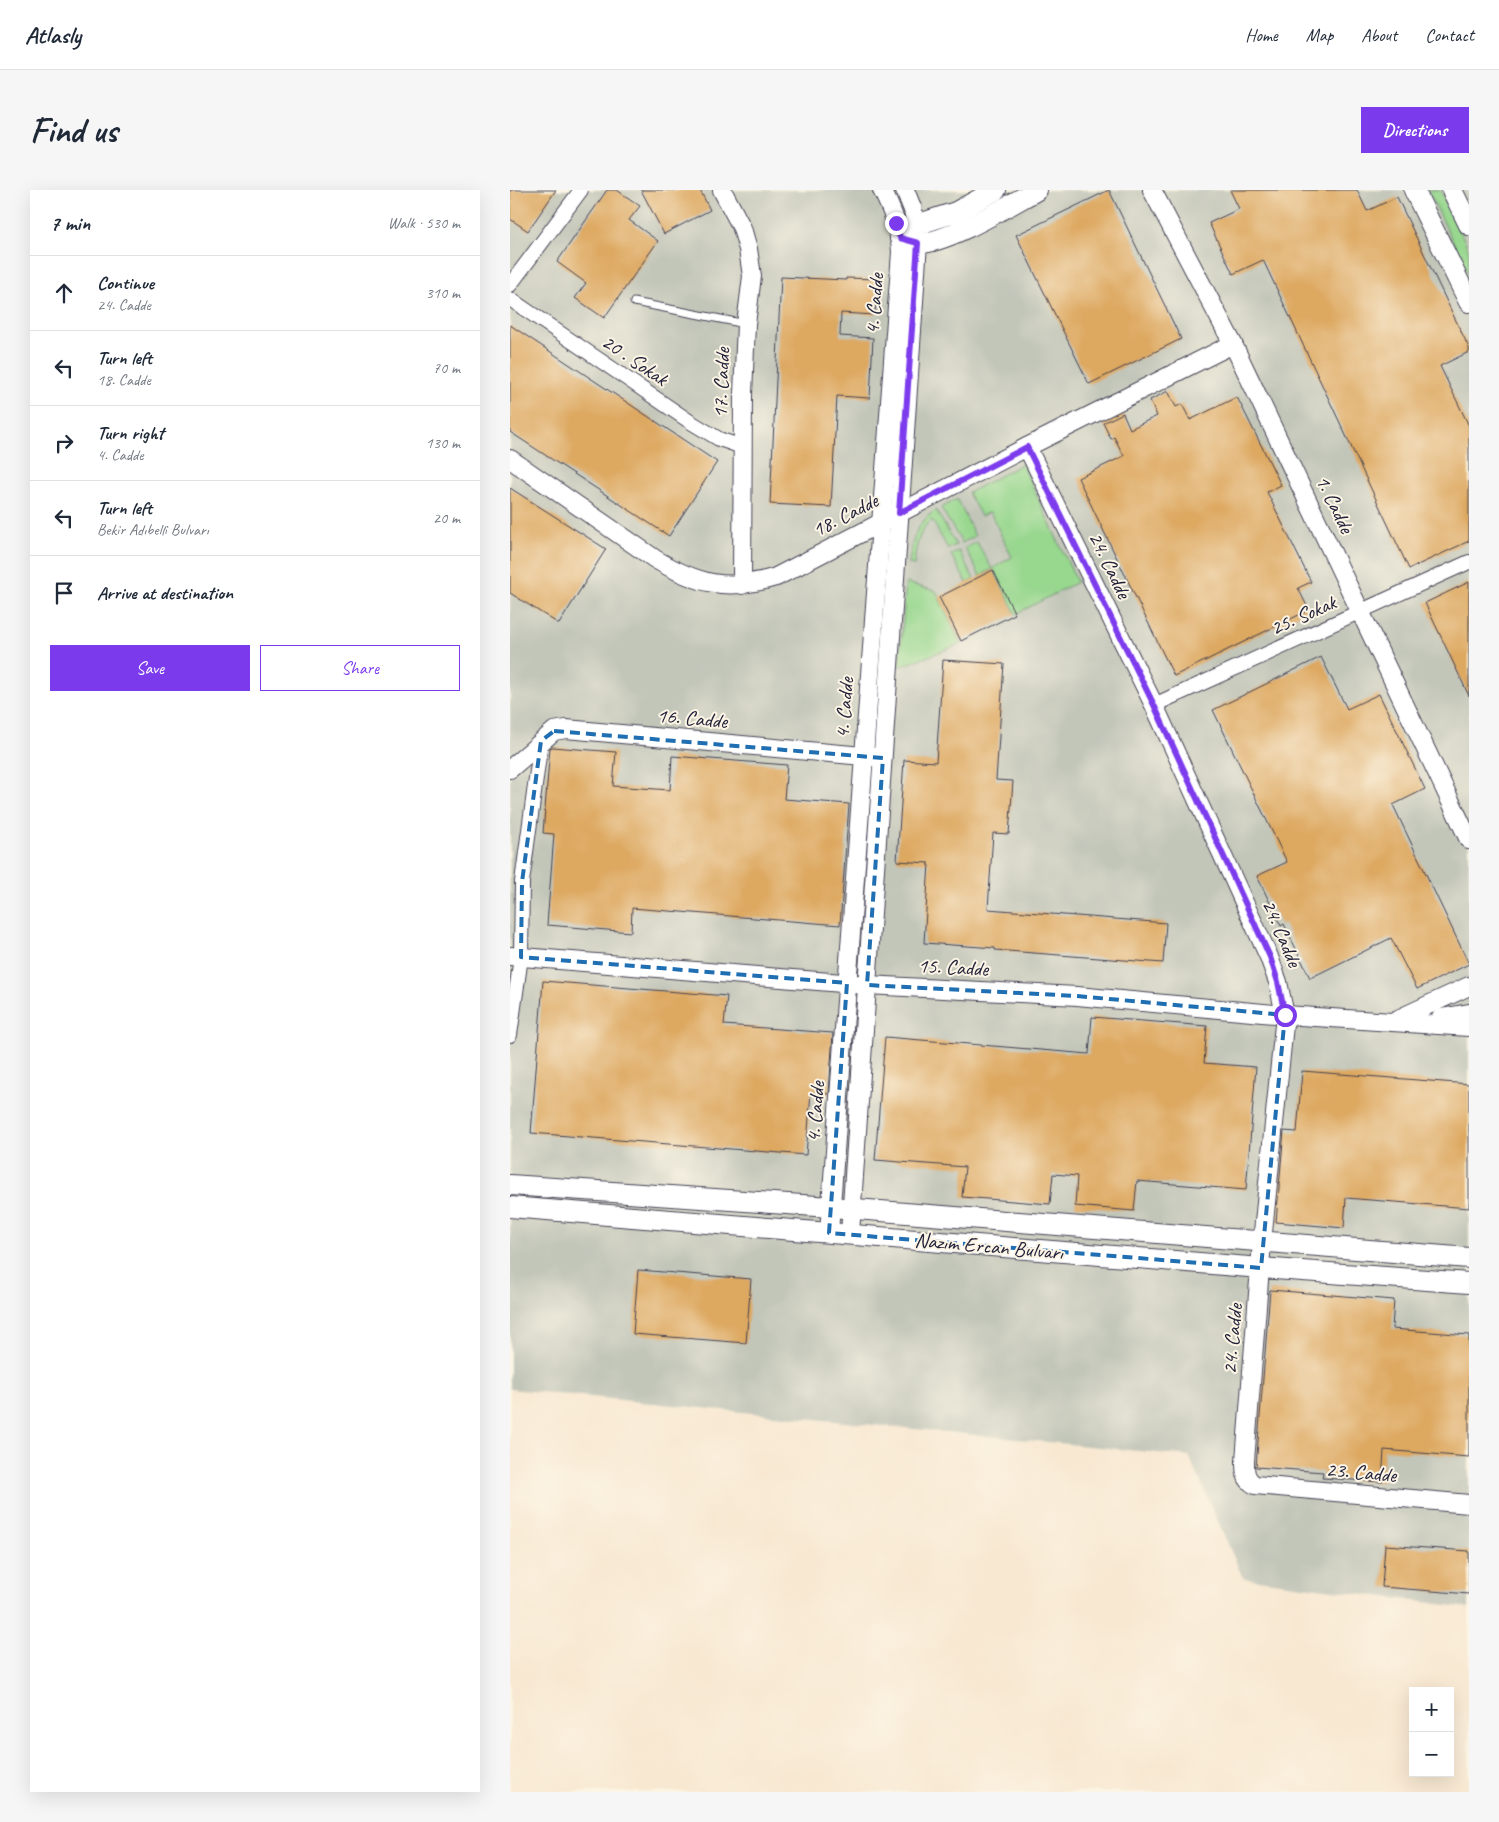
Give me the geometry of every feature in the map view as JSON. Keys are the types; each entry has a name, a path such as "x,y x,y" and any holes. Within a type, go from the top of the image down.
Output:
{"main road":[{"path":"911,236 996,190"},
{"path":"911,236 929,242 955,232 1037,190"},
{"path":"1414,190 1469,302"},
{"path":"1452,190 1469,225"},
{"name":"Nazım Ercan Bulvarı","path":"510,1185 841,1208 1469,1258"},
{"name":"Nazım Ercan Bulvarı","path":"510,1207 1469,1283"}],"street":[{"path":"510,285 580,190"},
{"name":"17. Cadde","path":"722,190 742,228 752,276 746,324 742,447 742,585"},
{"name":"4. Cadde","path":"882,190 891,208 911,236"},
{"name":"4. Cadde","path":"829,1233 841,1208 867,985 884,758 899,513 913,210 905,190"},
{"name":"1. Cadde","path":"1152,190 1233,344 1469,840"},
{"name":"4. Cadde","path":"850,1234 841,1208 847,983 901,252 911,236"},
{"name":"20 . Sokak","path":"510,299 689,421 719,439 742,447"},
{"name":"18. Cadde","path":"510,459 654,559 678,572 700,580 720,584 742,585 776,577 1027,447 1233,344"},
{"name":"24. Cadde","path":"1027,447 1154,705 1270,957 1278,982 1285,1015 1262,1242 1245,1461 1246,1476 1250,1482"},
{"name":"25. Sokak","path":"1154,705 1469,562"},
{"name":"16. Cadde","path":"510,769 554,731 566,729 884,758"},
{"path":"510,1035 522,882 542,742"},
{"name":"15. Cadde","path":"515,957 867,985 1077,996 1285,1015 1469,1026"},
{"name":"15. Cadde","path":"1393,1022 1469,986"},
{"name":"15. Cadde","path":"1393,1022 1469,1013"},
{"name":"23. Cadde","path":"1250,1482 1255,1485 1469,1504"}],"lane":[{"path":"634,302 746,324"}],"highlighted area":[{"path":"554,731 883,758 867,985 1077,996 1285,1015 1261,1268 829,1233 847,983 521,957 522,882 541,741"}],"shaded area":[{"path":"510,190 1469,190 1469,1608 1243,1578 1189,1456 510,1389"}],"green space":[{"path":"1428,190 1440,190 1469,250 1469,275"},
{"path":"1022,464 1077,582 1016,614 993,568 1012,557 990,512 981,516 968,493"},
{"path":"957,499 975,536 962,543 941,508"},
{"path":"936,510 956,545 948,549 932,520 921,534 914,565 909,564 913,540 919,527"},
{"path":"977,542 992,569 980,576 965,548"},
{"path":"959,551 974,579 967,583 951,555"},
{"path":"906,583 936,591 961,644 899,667"}],"building":[{"path":"510,190 556,190 528,231 510,219"},
{"path":"607,190 617,190 640,206 629,220 658,241 604,318 575,298 586,283 557,262"},
{"path":"641,190 700,190 710,210 664,234"},
{"path":"1109,190 1181,339 1089,384 1016,235"},
{"path":"1230,190 1357,190 1367,211 1397,197 1469,348 1469,352 1440,366 1469,426 1469,541 1409,569 1263,260 1233,274 1209,223 1239,209"},
{"path":"781,277 846,280 846,278 877,279 875,315 841,313 840,336 873,338 870,398 837,396 831,507 770,504"},
{"path":"510,325 717,462 669,536 510,432"},
{"path":"1168,391 1176,407 1182,404 1190,420 1237,397 1281,485 1267,492 1311,582 1298,588 1309,610 1174,676 1078,478 1124,456 1114,437 1111,439 1103,423 1123,413 1130,429 1157,416 1150,400"},
{"path":"510,488 606,549 559,624 510,593"},
{"path":"993,570 1015,614 961,641 939,597"},
{"path":"1469,582 1469,696 1425,603"},
{"path":"1321,657 1347,709 1379,694 1425,789 1393,805 1469,964 1417,989 1391,938 1310,978 1284,924 1281,926 1257,876 1287,862 1213,710"},
{"path":"943,660 1004,664 996,780 1013,781 1009,834 993,833 988,909 1166,923 1163,963 924,943 929,863 897,861 904,760 936,762"},
{"path":"550,748 616,752 613,786 670,790 672,756 787,765 784,799 849,804 840,925 632,908 631,932 547,925 554,834 543,833"},
{"path":"543,981 727,996 724,1025 833,1033 829,1094 811,1092 806,1155 531,1133"},
{"path":"1092,1017 1207,1026 1204,1063 1256,1067 1246,1190 1137,1181 1134,1211 1075,1206 1077,1176 1053,1174 1050,1204 962,1197 965,1167 875,1160 885,1037 1089,1054"},
{"path":"1302,1071 1469,1084 1469,1208 1346,1198 1344,1228 1276,1222 1284,1131 1297,1132"},
{"path":"638,1270 751,1279 746,1343 633,1334"},
{"path":"1270,1290 1394,1300 1392,1329 1469,1335 1469,1457 1384,1450 1382,1482 1322,1478 1323,1472 1256,1467"},
{"path":"1385,1545 1469,1551 1469,1594 1382,1587"}],"route":[{"path":"896,223 900,238 918,243 899,513 1027,447 1154,705 1270,957 1285,1015"}]}
